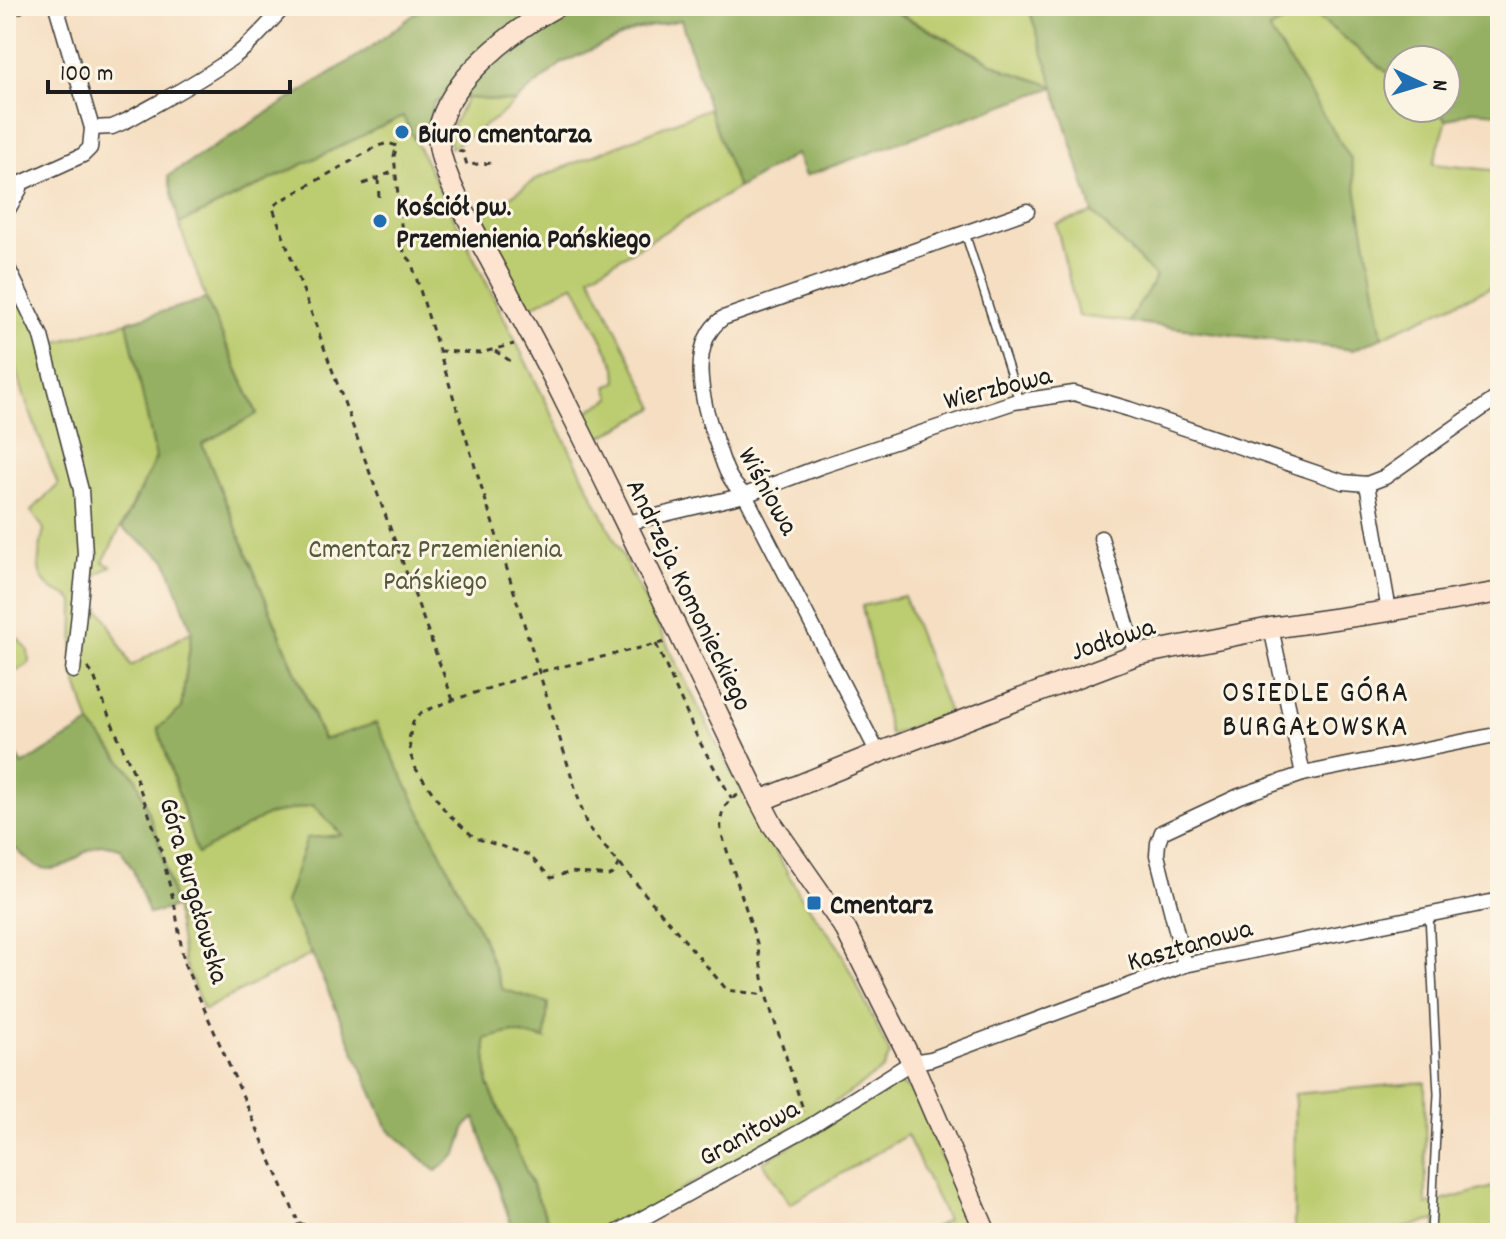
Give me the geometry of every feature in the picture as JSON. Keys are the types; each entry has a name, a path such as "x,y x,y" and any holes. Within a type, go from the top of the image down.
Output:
{"street":[{"path":"13,187 83,155 90,148 92,128 56,6"},
{"path":"92,128 112,127 126,121 234,57 285,6"},
{"name":"Andrzeja Komonieckiego","path":"557,6 498,47 459,86 438,131 447,172 627,523 772,824 846,930 986,1233"},
{"path":"6,213 20,189 13,187"},
{"name":"Wiśniowa","path":"878,753 745,495 733,486 729,478 700,381 703,352 709,331 723,318 1027,211"},
{"path":"6,264 41,336 81,490 85,554 73,671"},
{"name":"Wierzbowa","path":"627,523 745,495 1019,401 1074,393 1343,482 1367,484"},
{"path":"1389,611 1367,484 1385,477 1498,397"},
{"path":"1101,538 1136,655"},
{"name":"Jodłowa","path":"756,793 878,753 1136,655 1271,628 1500,592"},
{"path":"1271,628 1303,774"},
{"path":"1185,965 1157,855 1159,836 1166,829 1239,796 1303,774 1500,734"},
{"name":"Kasztanowa","path":"907,1066 1185,965 1500,900"},
{"name":"Granitowa","path":"616,1233 809,1127 907,1066"}],"lane":[{"path":"965,233 1019,401"},
{"path":"1429,914 1438,1094 1431,1233"}],"path":[{"path":"6,17 41,6"},
{"path":"453,700 273,208 388,143 397,146 394,156 404,253 411,261 587,826 727,990 766,995"},
{"path":"454,150 463,152 467,165 492,163"},
{"path":"363,184 395,171"},
{"path":"378,178 379,199"},
{"path":"439,351 480,353 521,341"},
{"path":"494,350 512,362"},
{"path":"619,863 613,874 608,876 571,872 551,878 529,855 475,838 446,812 413,763 409,739 413,722 422,712 453,700 539,672 665,641"},
{"path":"656,644 698,739 732,799"},
{"name":"Góra Burgałowska","path":"75,654 94,676 136,778 162,852 184,963 291,1202 301,1232"},
{"path":"756,793 743,793 724,807 721,832 757,943 766,995 809,1127"}],"green space":[{"path":"425,6 889,6 889,9 1005,70 1054,86 1028,6 1500,6 1500,113 1471,111 1462,114 1462,44 1382,44 1382,68 1309,10 1269,29 1351,159 1382,337 1353,350 1129,322 1156,277 1093,213 1054,87 805,176 796,154 738,188 681,20 635,30 562,63 515,102 467,98 434,102 429,122 421,126 414,139 403,116 179,224 168,176 370,48"},
{"path":"889,6 1028,6 1055,87 1006,70"},
{"path":"1309,10 1382,68 1382,124 1446,124 1433,164 1500,171 1500,283 1382,337 1351,159 1268,29"},
{"path":"467,98 515,102 451,148 450,130"},
{"path":"709,108 738,188 590,276 655,408 594,441 583,414 611,398 607,387 617,381 616,367 574,284 527,309 480,218 536,179"},
{"name":"Cmentarz Przemienienia Pańskiego","path":"403,116 730,770 800,895 838,946 890,1054 883,1069 807,1122 604,1233 553,1233 488,1084 485,1038 512,1032 545,1039 502,989 483,938 324,741 202,444 257,413 206,299 179,224"},
{"path":"1093,213 1156,277 1129,322 1078,316 1056,224"},
{"path":"6,266 51,344 127,322 156,458 103,562 111,566 91,578 87,596 105,616 131,666 192,631 181,709 197,854 267,815 313,805 343,836 285,903 312,954 204,1010 184,963 175,906 158,839 136,778 90,724 73,671 74,602 52,589 41,577 39,554 44,529 31,511 58,485 28,405 10,344 5,316"},
{"path":"206,299 257,414 202,444 323,740 376,723 483,938 502,989 548,1003 545,1039 512,1032 485,1039 488,1084 553,1233 514,1233 475,1118 466,1126 457,1154 436,1171 388,1129 312,954 285,903 307,838 342,835 313,805 267,815 197,854 158,728 181,709 192,631 166,560 122,528 156,458 127,322"},
{"path":"904,596 949,713 890,735 862,606"},
{"path":"6,625 28,650 29,663 6,678"},
{"path":"90,724 136,778 158,839 175,907 149,914 133,870 120,848 108,845 94,847 64,866 49,869 36,866 6,843 6,738 22,765"},
{"path":"1425,1082 1426,1205 1500,1185 1500,1233 1436,1233 1436,1220 1382,1233 1294,1233 1295,1094"},
{"path":"896,1083 908,1088 918,1101 973,1233 924,1233 947,1220 907,1135 790,1204 763,1162"}],"place":[{"name":"Biuro cmentarza","path":"402,132"},
{"name":"Kościół pw. Przemienienia Pańskiego","path":"380,221"},
{"name":"Cmentarz","path":"814,903"}],"district":[{"name":"OSIEDLE GÓRA BURGAŁOWSKA","path":"1316,708"}]}
